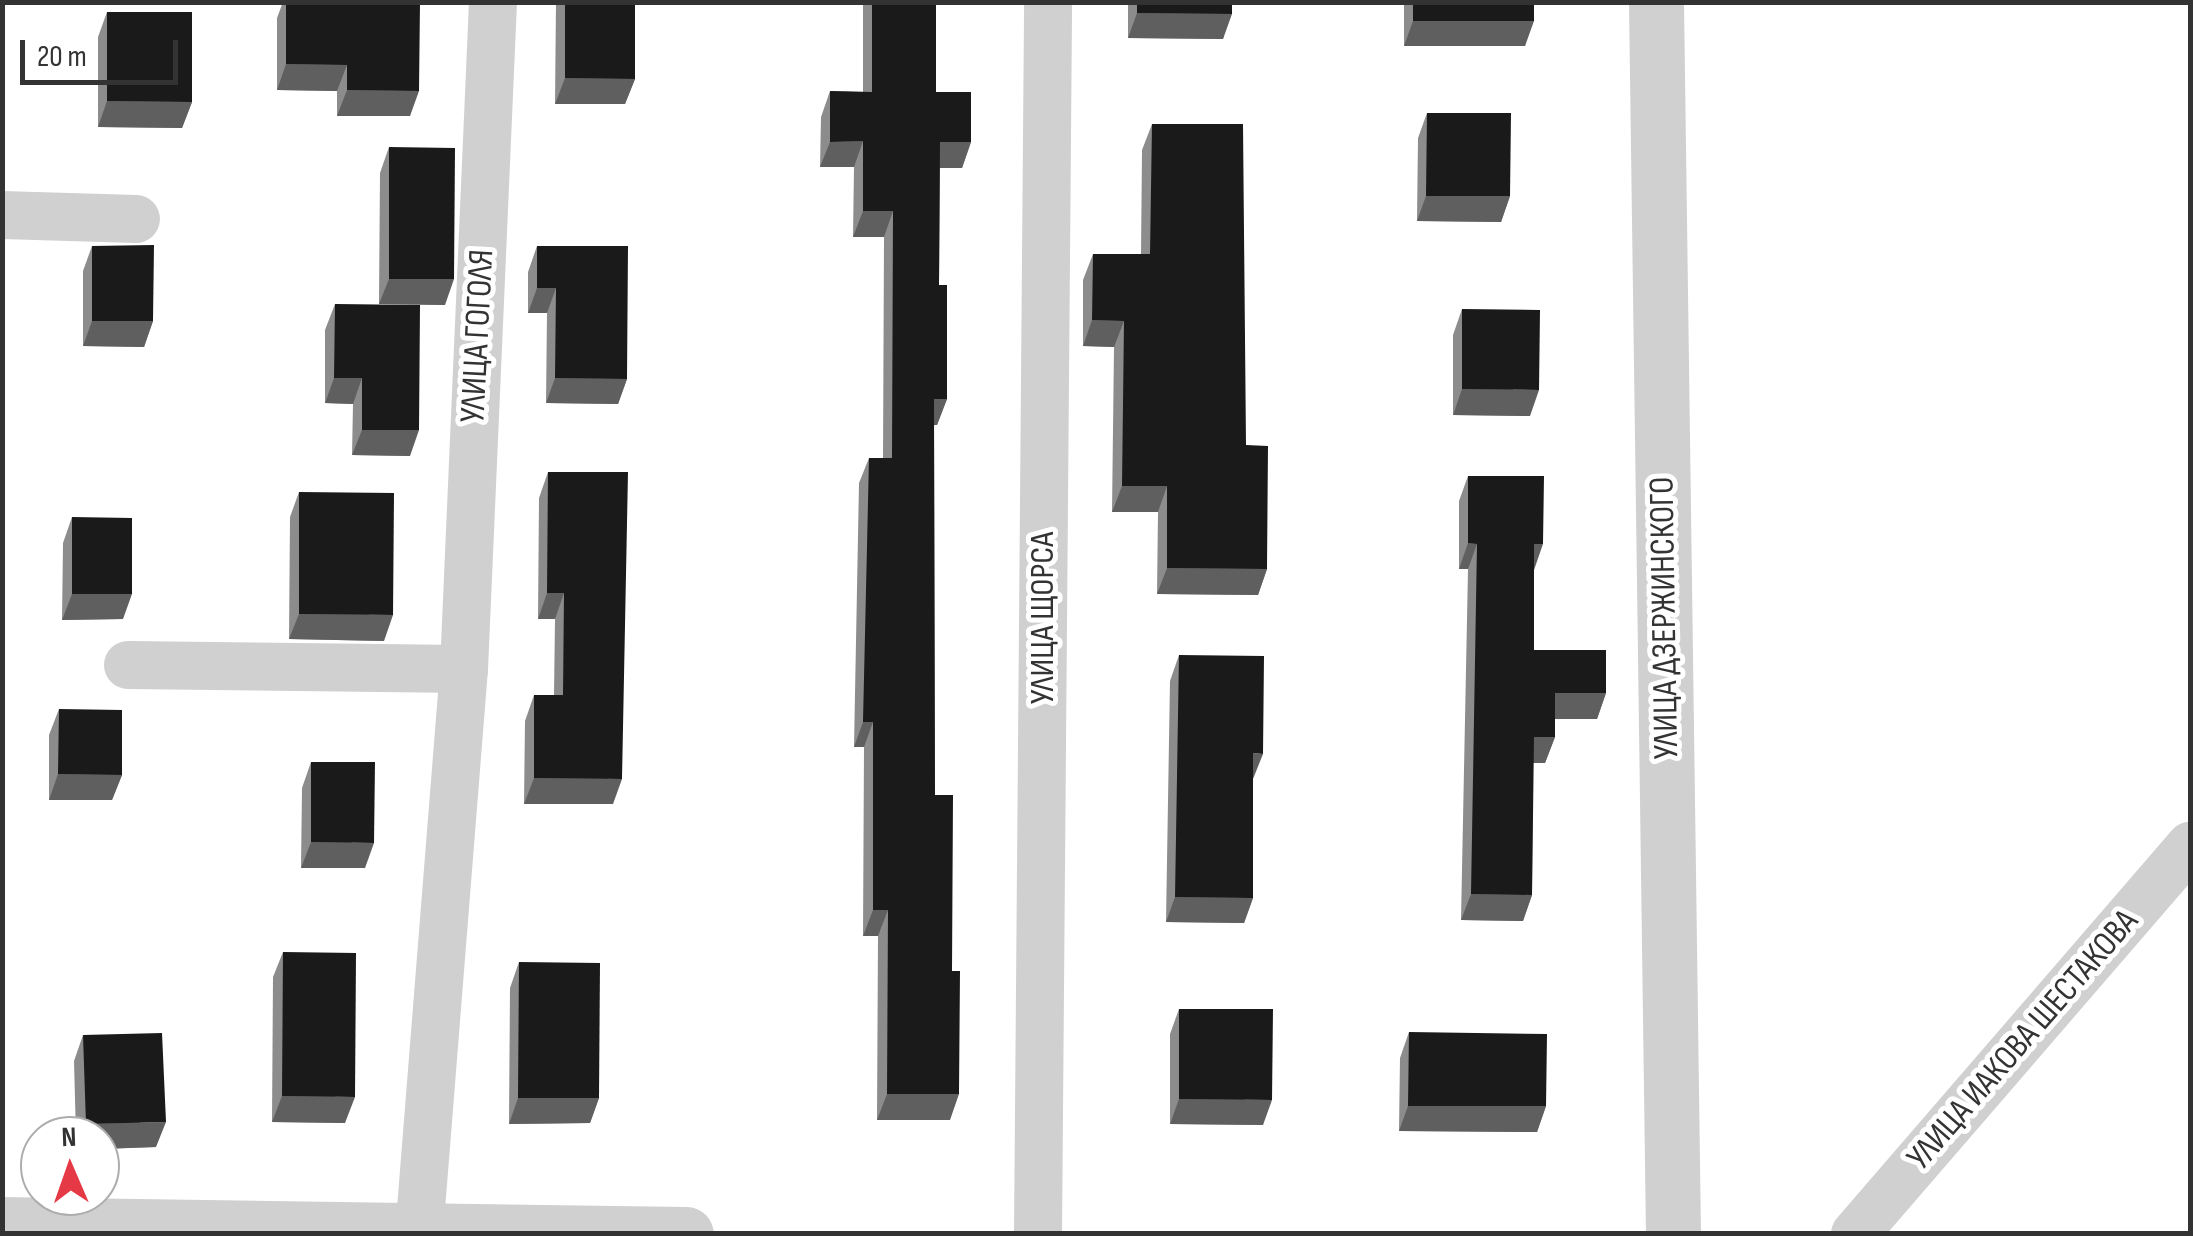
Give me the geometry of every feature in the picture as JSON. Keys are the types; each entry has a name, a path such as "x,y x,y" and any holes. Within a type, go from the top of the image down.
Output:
{"street":[{"name":"УЛИЦА ГОГОЛЯ","path":"420,1232 464,669 493,2"},
{"name":"УЛИЦА ЩОРСА","path":"1038,1234 1048,2"},
{"name":"УЛИЦА ДЗЕРЖИНСКОГО","path":"1656,2 1673,1234"},
{"path":"2,215 136,219"},
{"path":"128,665 464,669"},
{"name":"УЛИЦА ИАКОВА ШЕСТАКОВА","path":"1855,1234 2190,846"},
{"path":"2,1224 686,1234"}],"building":[{"path":"286,2 420,2 419,91 347,90 347,65 286,64"},
{"path":"565,2 635,2 635,79 565,78"},
{"path":"872,2 936,2 936,92 971,92 971,142 940,142 939,285 947,285 947,399 934,399 935,795 953,795 952,971 960,971 959,1094 887,1094 888,910 873,910 873,722 863,722 869,458 892,458 893,211 863,211 863,141 830,142 830,91 872,92"},
{"path":"1137,2 1232,2 1232,14 1137,13"},
{"path":"1413,2 1534,2 1534,21 1413,21"},
{"path":"107,12 192,12 192,102 107,101"},
{"path":"3,60 3,154 2,154"},
{"path":"1427,113 1511,113 1510,196 1426,196"},
{"path":"1152,124 1243,124 1246,445 1268,446 1267,569 1167,568 1167,486 1122,486 1124,321 1092,320 1093,254 1150,254"},
{"path":"389,147 455,148 454,279 389,279"},
{"path":"154,245 153,321 92,321 92,246"},
{"path":"537,246 628,246 627,379 555,378 556,288 537,288"},
{"path":"335,304 420,305 419,430 362,430 362,378 334,378"},
{"path":"1462,309 1540,310 1539,390 1462,389"},
{"path":"548,472 628,472 622,779 534,778 534,695 563,695 564,593 547,593"},
{"path":"1468,476 1544,476 1543,544 1534,544 1534,650 1606,650 1606,693 1555,693 1555,737 1534,737 1532,895 1471,894 1477,544 1468,543"},
{"path":"299,492 394,493 393,615 299,614"},
{"path":"72,517 132,518 132,594 72,594"},
{"path":"1179,655 1264,656 1263,754 1253,753 1253,898 1175,897"},
{"path":"59,709 122,710 122,775 58,774"},
{"path":"311,762 375,762 374,843 311,842"},
{"path":"283,952 356,953 355,1097 282,1096"},
{"path":"519,962 600,963 599,1098 518,1098"},
{"path":"1179,1009 1273,1009 1272,1100 1179,1099"},
{"path":"1409,1032 1547,1034 1546,1106 1408,1106"},
{"path":"162,1033 166,1122 120,1123 120,1116 86,1116 83,1035"}]}
